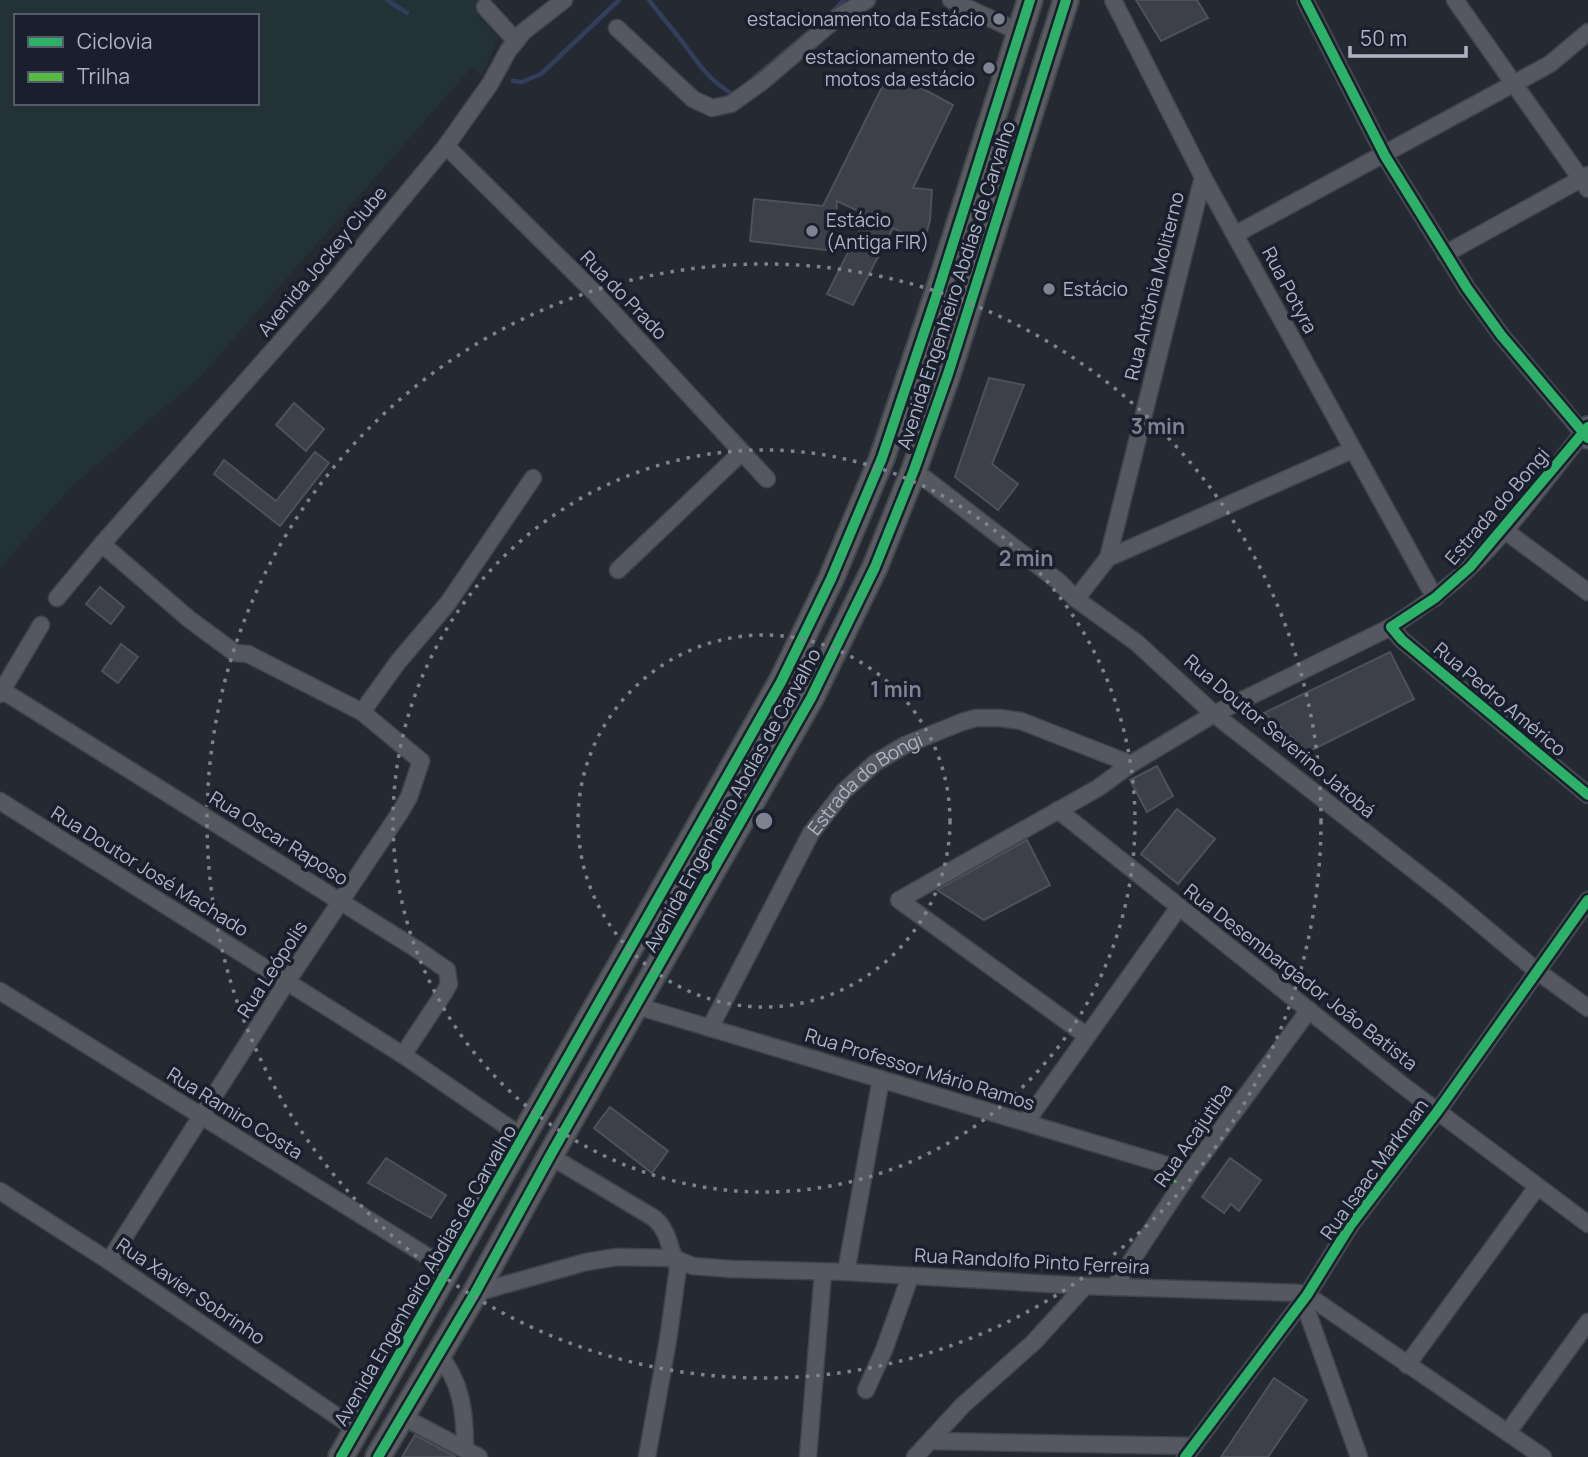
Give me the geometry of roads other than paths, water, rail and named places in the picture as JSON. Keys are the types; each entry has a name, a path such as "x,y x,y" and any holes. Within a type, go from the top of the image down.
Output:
{"highway":[{"name":"Avenida Engenheiro Abdias de Carvalho","path":"341,1457 781,682 831,579 882,458 930,318 1030,0"},
{"name":"Avenida Engenheiro Abdias de Carvalho","path":"378,1457 475,1293 811,698 875,567 914,470 948,374 1066,0"}],"street":[{"name":"Avenida Jockey Clube","path":"57,598 324,293 446,146 516,41 564,0"},
{"path":"617,29 693,99 712,108 731,104 763,81 838,17 867,0"},
{"path":"951,0 1019,32"},
{"name":"Rua Potyra","path":"1113,0 1203,177 1435,598"},
{"path":"1445,254 1586,181 1455,0"},
{"path":"1307,1 1385,156 1445,254 1501,335 1586,432"},
{"path":"485,7 516,41"},
{"path":"1236,234 1385,156 1550,64 1588,32"},
{"name":"Rua do Prado","path":"446,146 592,290 767,479"},
{"name":"Rua Antônia Moliterno","path":"1076,599 1108,558 1203,177"},
{"name":"Estrada do Bongi","path":"1087,1036 900,900 1098,788 1131,764 1214,714 1391,627 1435,598 1470,567 1504,530 1586,432"},
{"path":"1108,558 1352,450"},
{"path":"618,570 742,452"},
{"name":"Rua Doutor Severino Jatobá","path":"914,470 1058,581 1076,599 1137,643 1214,714 1452,900 1537,971 1588,1008"},
{"path":"102,544 189,619 235,653 248,654 362,712 398,662 448,603 533,478"},
{"path":"1504,530 1588,592"},
{"path":"1,691 41,625"},
{"name":"Rua Pedro Américo","path":"1391,627 1402,640 1588,795"},
{"name":"Rua Oscar Raposo","path":"1,691 342,902 449,972 449,984 403,1055"},
{"name":"Rua Leópolis","path":"109,1261 286,983 409,797 421,761 362,712"},
{"name":"Estrada do Bongi","path":"710,1028 811,833 844,791 885,757 905,745 962,722 976,718 1000,718 1021,721 1131,764"},
{"name":"Rua Doutor José Machado","path":"0,801 403,1055 524,1138"},
{"name":"Rua Desembargador João Batista","path":"1058,810 1437,1112 1588,1224"},
{"name":"Rua Isaac Markman","path":"1189,1452 1305,1297 1350,1226 1437,1112 1588,900"},
{"path":"1026,1122 1179,908"},
{"name":"Rua Ramiro Costa","path":"0,991 448,1269"},
{"name":"Rua Professor Mário Ramos","path":"637,1006 1190,1172"},
{"name":"Rua Acajutiba","path":"1114,1287 1190,1172 1309,1010"},
{"path":"846,1272 881,1079"},
{"path":"550,1156 654,1218 668,1236 678,1268 647,1457"},
{"path":"1407,1365 1537,1187"},
{"name":"Rua Xavier Sobrinho","path":"0,1191 109,1261 357,1430"},
{"name":"Rua Randolfo Pinto Ferreira","path":"475,1293 607,1259 673,1258 693,1266 1305,1297"},
{"path":"808,1457 823,1272"},
{"path":"866,1390 884,1350 910,1277"},
{"path":"915,1457 963,1405 1033,1343 1085,1286"},
{"path":"1305,1297 1543,1457"},
{"path":"1305,1297 1359,1457"},
{"path":"1508,1432 1588,1322"},
{"path":"438,1354 457,1382 472,1453"},
{"path":"401,1416 472,1453"},
{"path":"930,1441 1189,1452"}],"waterway":[{"path":"387,0 407,13"},
{"path":"513,81 522,82 541,74 619,0"},
{"path":"649,0 708,74 734,95 736,93"},
{"path":"829,15 844,0"},
{"path":"751,80 817,25"}],"place":[{"name":"estacionamento da Estácio","path":"999,19"},
{"name":"estacionamento de motos da estácio","path":"989,68"},
{"name":"Estácio (Antiga FIR)","path":"812,231"},
{"name":"Estácio","path":"1049,289"}]}
